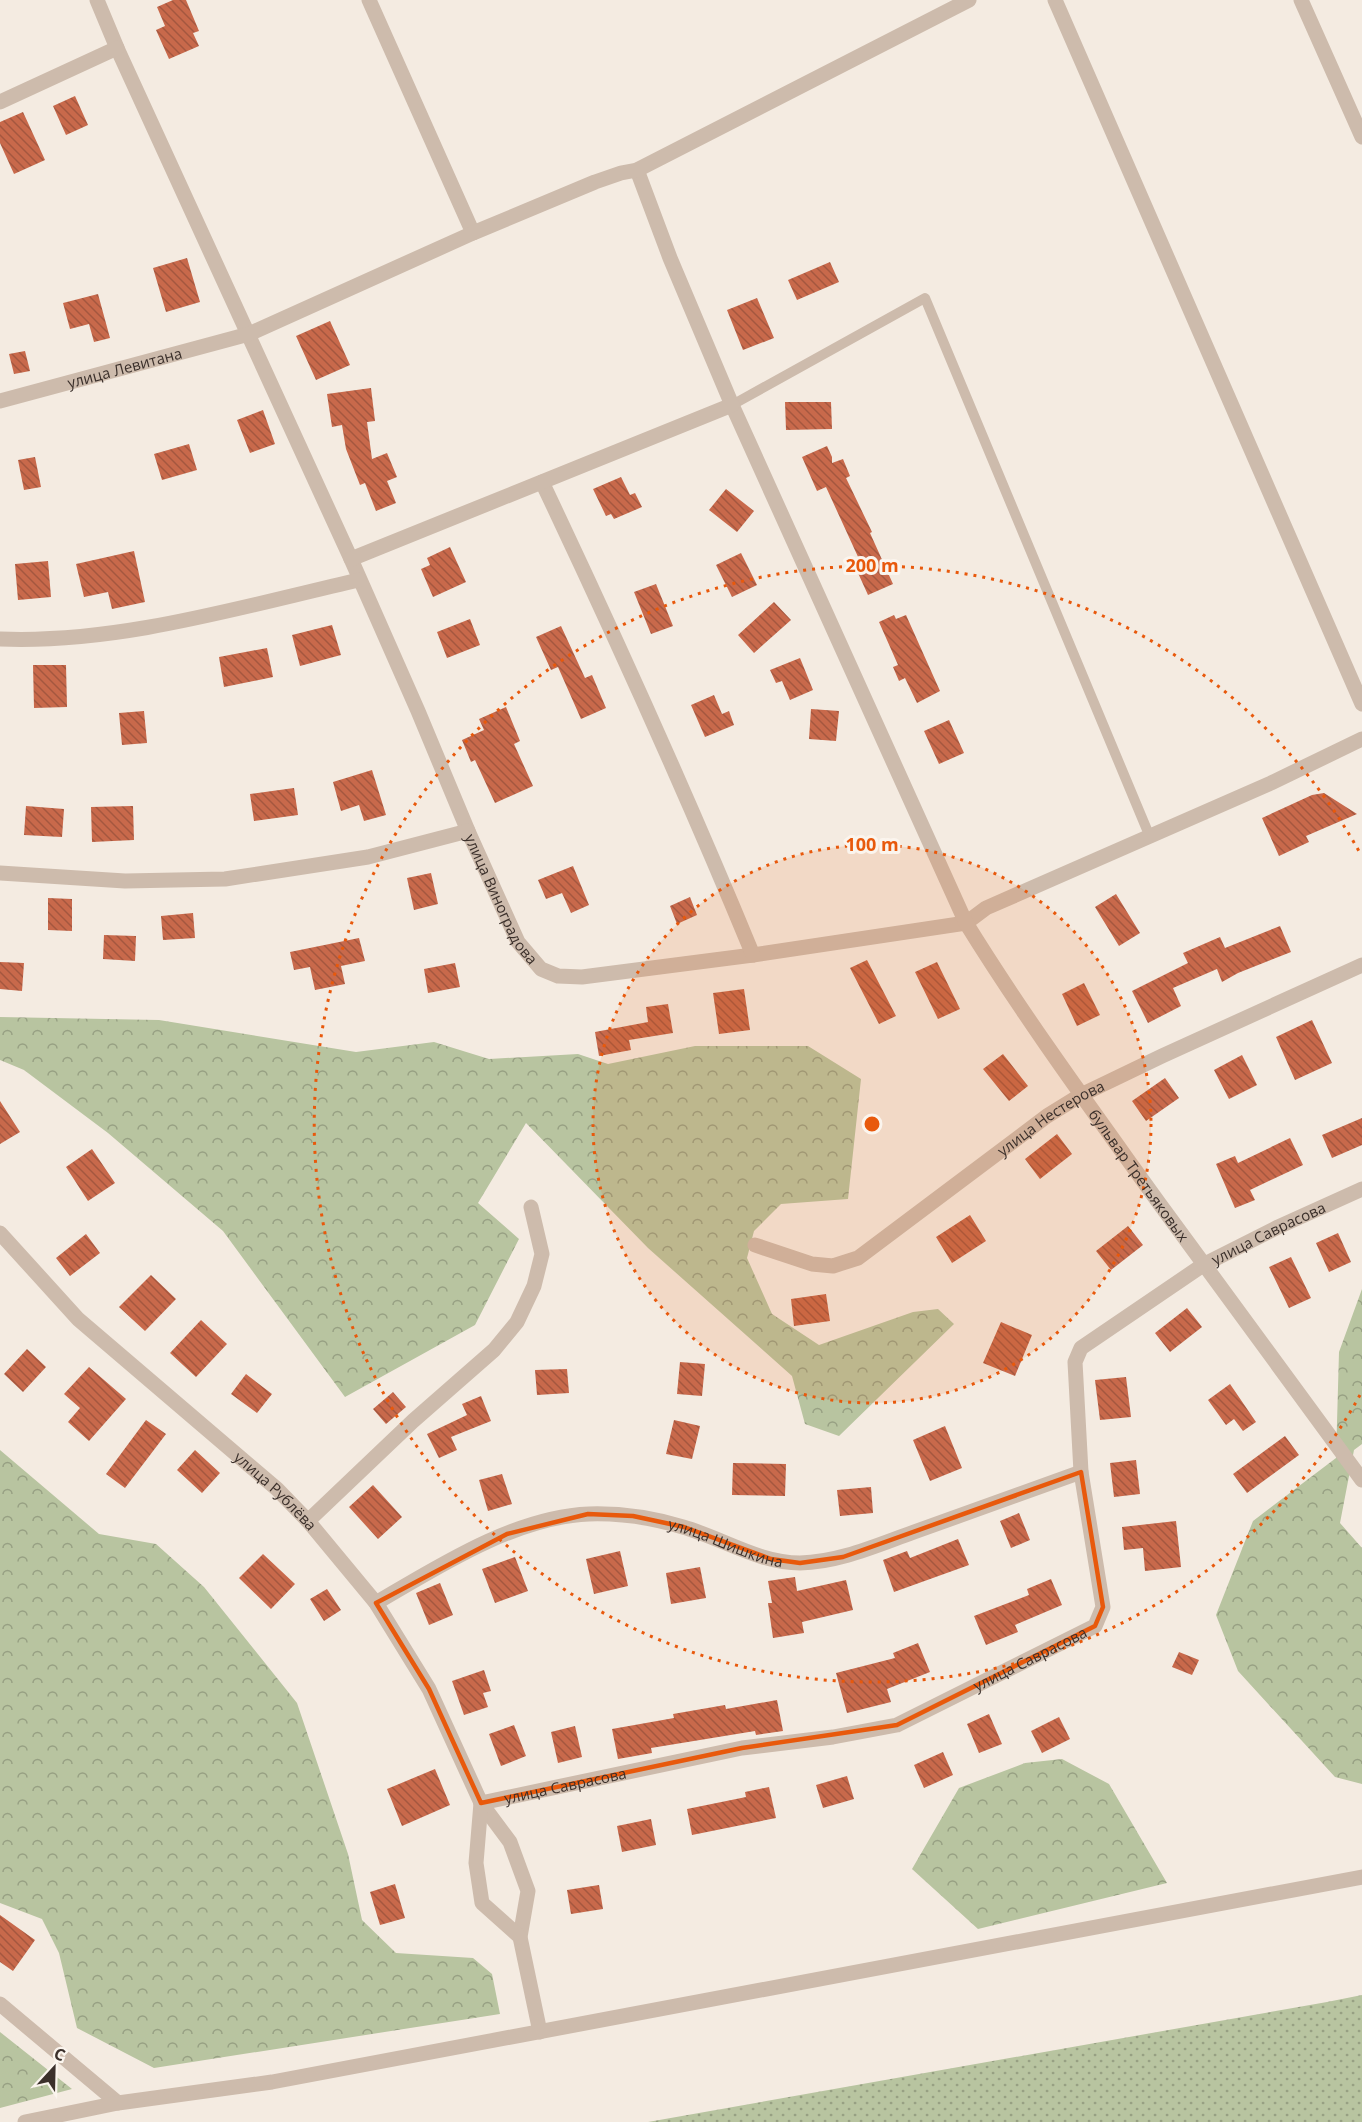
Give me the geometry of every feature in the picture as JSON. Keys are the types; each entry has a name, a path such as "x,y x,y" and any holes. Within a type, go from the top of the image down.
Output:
{"street":[{"path":"97,0 351,559 468,831"},
{"path":"369,0 473,233"},
{"name":"улица Левитана","path":"0,401 249,334 473,233 595,182 637,170 969,0"},
{"path":"1055,0 1362,705"},
{"path":"1301,0 1362,137"},
{"path":"0,102 117,48"},
{"name":"бульвар Третьяковых","path":"637,170 670,258 732,405 966,923 998,975 1081,1095 1203,1265 1362,1479"},
{"path":"351,559 732,405"},
{"path":"542,482 624,656 753,955"},
{"path":"0,639 28,640 140,629 359,580"},
{"path":"966,923 986,909 1271,783 1362,739"},
{"name":"улица Виноградова","path":"0,873 125,881 225,879 368,857 468,831 518,942 541,969 558,976 582,977 753,955 966,923"},
{"name":"улица Нестерова","path":"755,1245 812,1264 834,1266 858,1258 1047,1116 1081,1095 1362,965"},
{"name":"улица Саврасова","path":"481,1803 742,1748 833,1737 897,1725 1095,1626 1103,1607 1081,1472 1075,1362 1081,1348 1203,1265 1278,1227 1362,1189"},
{"path":"308,1521 413,1421 494,1350 517,1322 534,1286 542,1254 531,1207"},
{"name":"улица Рублёва","path":"0,1233 78,1319 158,1389 226,1443 277,1489 308,1521 376,1603 429,1689 481,1803 510,1842 528,1891 520,1937"},
{"name":"улица Шишкина","path":"376,1603 436,1568 507,1534 548,1521 588,1514 633,1516 684,1527 771,1559 800,1563 843,1557 1081,1472"},
{"path":"481,1803 476,1863 482,1902 520,1937 540,2032"},
{"path":"25,2122 118,2103 272,2082 1362,1877"},
{"path":"0,2004 118,2103"}],"lane":[{"path":"732,405 925,298 1150,837"}],"highlighted area":[{"path":"1081,1472 1103,1607 1095,1626 897,1725 742,1748 481,1803 429,1689 376,1603 507,1534 588,1514 633,1516 684,1527 771,1559 800,1563 843,1557"}],"green space":[{"path":"0,1017 159,1020 356,1052 434,1042 489,1059 578,1054 608,1064 695,1046 808,1046 861,1079 848,1199 781,1204 754,1231 747,1258 772,1314 819,1345 913,1312 938,1309 954,1324 839,1436 805,1424 792,1376 648,1248 526,1123 478,1203 519,1239 475,1325 345,1397 223,1231 108,1133 24,1070 0,1060"},
{"path":"1362,1289 1362,1444 1354,1450 1340,1523 1362,1548 1362,1784 1335,1777 1238,1671 1216,1615 1253,1521 1336,1458 1339,1352"},
{"path":"0,1450 99,1534 156,1544 204,1587 297,1703 348,1854 362,1920 396,1953 473,1958 492,1974 500,2014 154,2068 77,2028 59,1953 42,1919 0,1903"},
{"path":"1062,1759 1109,1784 1167,1883 978,1929 912,1869 959,1788 1025,1763"},
{"path":"1362,1995 1362,2122 648,2122 1327,2002"},
{"path":"0,2032 72,2089 0,2108"}],"building":[{"path":"173,0 186,0 199,31 193,33 199,46 169,59 156,30 165,26 157,7"},
{"path":"75,96 88,125 66,135 53,106"},
{"path":"23,112 45,160 14,174 0,143 0,122"},
{"path":"187,258 200,302 166,312 153,268"},
{"path":"830,262 839,282 797,300 788,280"},
{"path":"98,294 110,338 94,342 89,324 70,329 63,303"},
{"path":"757,298 774,338 743,350 727,310"},
{"path":"330,321 350,365 316,380 296,336"},
{"path":"25,351 30,371 14,374 9,354"},
{"path":"371,388 375,421 367,422 372,459 387,453 397,477 387,481 396,503 376,511 365,483 360,485 346,449 342,425 332,427 327,394"},
{"path":"785,402 831,402 832,429 786,430"},
{"path":"263,410 275,444 250,453 237,420"},
{"path":"189,444 197,470 162,480 154,454"},
{"path":"827,446 832,463 843,459 850,476 846,478 872,532 870,533 893,584 868,595 853,562 859,559 826,487 817,491 802,457"},
{"path":"35,457 41,487 24,490 18,460"},
{"path":"621,477 630,495 635,493 642,507 614,519 611,514 606,516 593,489"},
{"path":"726,489 754,511 737,532 709,510"},
{"path":"450,547 466,582 433,597 421,569 430,565 427,558"},
{"path":"134,551 145,602 112,609 108,592 84,597 76,564"},
{"path":"741,553 757,585 732,597 716,565"},
{"path":"48,561 51,597 18,600 15,564"},
{"path":"656,584 673,626 651,634 634,592"},
{"path":"774,602 791,620 754,653 738,635"},
{"path":"894,615 896,619 906,615 940,691 917,703 905,678 899,681 893,667 898,665 879,622"},
{"path":"470,619 480,645 447,658 437,632"},
{"path":"332,625 341,655 300,666 292,635"},
{"path":"561,626 585,678 592,675 606,708 581,719 558,667 551,670 536,637"},
{"path":"267,648 273,677 224,687 219,657"},
{"path":"800,658 813,690 790,700 782,681 776,683 770,670"},
{"path":"33,665 66,665 67,707 34,708"},
{"path":"714,695 722,714 729,711 734,725 705,737 691,705"},
{"path":"506,707 520,741 514,744 533,786 495,803 475,760 471,762 462,740 484,730 479,719"},
{"path":"811,709 839,711 836,741 809,739"},
{"path":"144,711 147,743 122,745 119,713"},
{"path":"949,720 964,753 939,764 924,731"},
{"path":"372,770 386,815 364,821 359,805 341,811 333,782"},
{"path":"294,788 298,815 254,821 250,794"},
{"path":"1324,793 1357,814 1306,836 1309,842 1279,856 1262,818 1312,795"},
{"path":"26,806 64,809 62,837 24,835"},
{"path":"133,806 134,840 92,842 91,807"},
{"path":"573,866 589,905 571,913 562,893 546,899 538,880"},
{"path":"431,873 438,904 414,910 407,878"},
{"path":"1116,894 1140,933 1119,946 1095,907"},
{"path":"690,897 697,915 677,924 670,906"},
{"path":"48,898 72,899 72,931 48,930"},
{"path":"193,913 195,938 163,940 161,916"},
{"path":"1280,926 1291,952 1238,973 1222,982 1217,969 1173,988 1181,1006 1148,1023 1132,991 1188,963 1183,953 1220,937 1225,948"},
{"path":"104,935 136,936 135,961 103,959"},
{"path":"359,938 365,961 341,966 345,984 315,990 310,967 294,970 290,952"},
{"path":"867,960 896,1016 879,1024 850,968"},
{"path":"0,962 24,963 22,991 0,989"},
{"path":"937,962 960,1009 938,1019 915,972"},
{"path":"455,963 460,987 428,993 424,969"},
{"path":"1084,983 1100,1015 1077,1026 1062,994"},
{"path":"744,989 750,1030 719,1034 713,993"},
{"path":"668,1004 673,1033 629,1040 631,1050 599,1056 595,1032 648,1022 646,1007"},
{"path":"1312,1020 1332,1063 1295,1080 1276,1037"},
{"path":"1003,1054 1028,1086 1009,1101 983,1069"},
{"path":"1242,1055 1257,1085 1229,1099 1214,1070"},
{"path":"1165,1078 1179,1098 1146,1121 1132,1101"},
{"path":"0,1101 20,1132 0,1144"},
{"path":"1362,1118 1362,1145 1332,1158 1322,1135"},
{"path":"1057,1134 1072,1154 1040,1179 1025,1159"},
{"path":"1290,1138 1303,1165 1250,1190 1255,1200 1235,1208 1216,1164 1235,1156 1238,1163"},
{"path":"92,1149 115,1183 88,1201 66,1167"},
{"path":"970,1215 986,1241 952,1263 936,1237"},
{"path":"1128,1226 1143,1245 1111,1270 1096,1251"},
{"path":"1338,1233 1351,1262 1329,1272 1316,1243"},
{"path":"86,1234 100,1253 70,1276 56,1258"},
{"path":"1291,1257 1311,1298 1289,1308 1269,1267"},
{"path":"151,1275 176,1299 145,1331 119,1307"},
{"path":"826,1294 830,1321 794,1326 791,1299"},
{"path":"1187,1308 1202,1327 1170,1352 1155,1333"},
{"path":"201,1320 227,1344 196,1377 170,1353"},
{"path":"1001,1322 1032,1335 1015,1376 983,1363"},
{"path":"27,1349 46,1367 23,1392 4,1374"},
{"path":"680,1362 705,1364 702,1396 677,1394"},
{"path":"89,1367 126,1399 89,1441 68,1422 80,1408 64,1394"},
{"path":"567,1369 569,1393 537,1395 535,1370"},
{"path":"246,1374 272,1394 257,1413 231,1394"},
{"path":"1126,1377 1131,1417 1100,1420 1095,1380"},
{"path":"1230,1384 1256,1422 1243,1431 1234,1419 1226,1425 1208,1400"},
{"path":"393,1392 406,1407 386,1424 373,1409"},
{"path":"481,1396 491,1421 451,1437 457,1450 439,1458 427,1434 467,1415 462,1404"},
{"path":"146,1420 166,1434 125,1488 106,1474"},
{"path":"674,1420 700,1426 692,1459 666,1454"},
{"path":"945,1426 962,1468 930,1481 913,1440"},
{"path":"1285,1436 1299,1455 1247,1493 1233,1474"},
{"path":"195,1450 220,1473 202,1493 177,1470"},
{"path":"1136,1460 1140,1494 1114,1497 1110,1463"},
{"path":"733,1463 786,1464 785,1496 732,1495"},
{"path":"502,1474 512,1504 488,1511 479,1480"},
{"path":"373,1485 402,1517 378,1539 349,1507"},
{"path":"871,1487 873,1513 840,1516 837,1490"},
{"path":"1019,1513 1030,1540 1011,1548 1000,1521"},
{"path":"1176,1521 1181,1567 1145,1571 1143,1548 1124,1550 1122,1527"},
{"path":"958,1539 969,1565 894,1592 883,1560 907,1551 910,1558"},
{"path":"620,1551 628,1586 594,1594 586,1559"},
{"path":"263,1554 295,1584 271,1609 239,1578"},
{"path":"515,1557 528,1591 495,1603 482,1569"},
{"path":"700,1567 706,1598 671,1604 666,1573"},
{"path":"795,1577 797,1591 846,1580 853,1610 802,1622 804,1633 773,1638 768,1603 772,1603 768,1581"},
{"path":"1051,1579 1062,1605 1015,1625 1018,1632 986,1645 974,1616 1029,1595 1027,1589"},
{"path":"440,1583 453,1615 429,1625 416,1593"},
{"path":"327,1589 341,1610 324,1621 310,1599"},
{"path":"918,1643 930,1672 887,1689 891,1702 847,1713 836,1673 895,1658 893,1653"},
{"path":"1179,1652 1199,1660 1192,1675 1172,1667"},
{"path":"484,1670 491,1691 483,1693 488,1707 464,1715 452,1681"},
{"path":"777,1700 783,1731 756,1735 755,1731 651,1748 652,1753 618,1759 612,1729 674,1718 673,1714 725,1705 726,1709"},
{"path":"989,1714 1002,1744 979,1753 967,1724"},
{"path":"1059,1717 1070,1739 1042,1753 1031,1731"},
{"path":"514,1725 526,1756 501,1766 489,1734"},
{"path":"575,1726 582,1757 558,1763 551,1732"},
{"path":"943,1752 953,1775 924,1788 914,1765"},
{"path":"435,1769 450,1805 402,1826 387,1789"},
{"path":"847,1776 854,1799 823,1808 816,1785"},
{"path":"769,1787 776,1818 692,1835 687,1809 746,1797 745,1792"},
{"path":"651,1819 656,1845 622,1852 617,1826"},
{"path":"395,1884 405,1918 380,1925 370,1892"},
{"path":"599,1885 603,1909 571,1914 567,1890"},
{"path":"0,1915 35,1940 13,1971 0,1962"}]}
